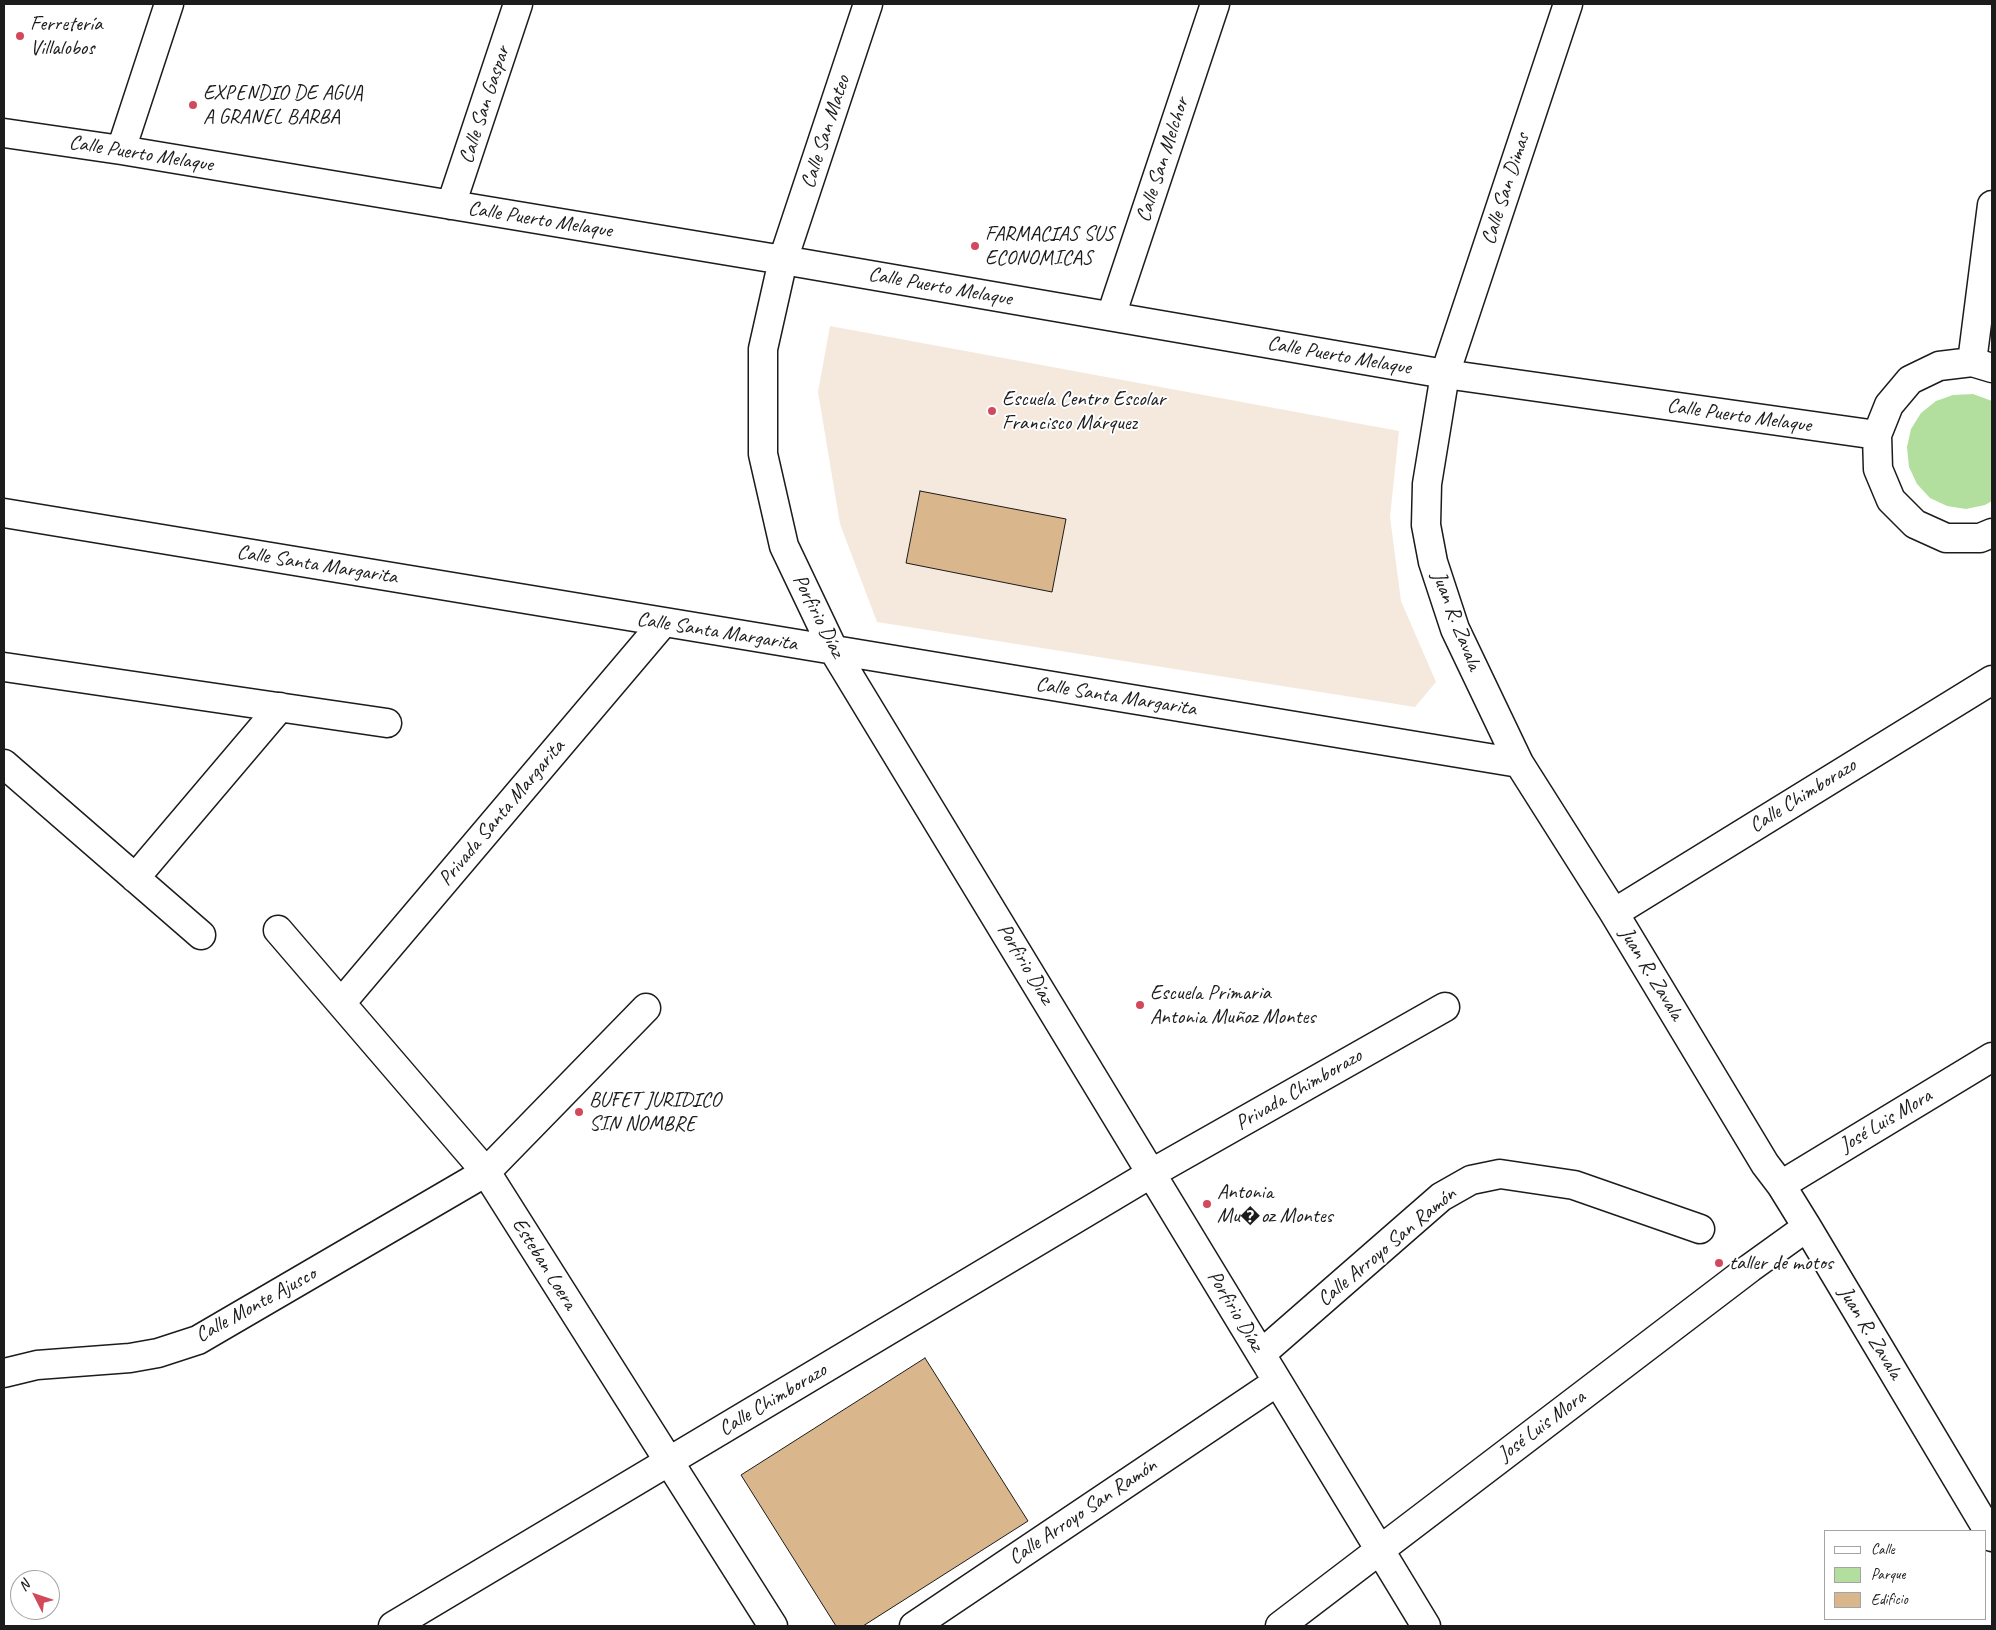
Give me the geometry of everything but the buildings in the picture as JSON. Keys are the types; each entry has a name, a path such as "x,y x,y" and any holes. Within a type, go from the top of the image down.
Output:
{"street":[{"path":"120,150 169,4"},
{"name":"Calle San Gaspar","path":"451,205 518,4"},
{"name":"Calle San Mateo","path":"783,260 868,4"},
{"name":"Calle San Melchor","path":"1111,316 1215,4"},
{"name":"Calle San Dimas","path":"1445,374 1568,4"},
{"name":"Calle Puerto Melaque","path":"4,133 120,150 783,260 1445,374 1877,436"},
{"path":"1992,205 1982,365 1939,366 1910,380 1889,405 1877,436 1878,469 1891,500 1915,524 1946,538 1980,538 1992,533"},
{"name":"Porfirio Díaz","path":"783,260 762,349 763,454 784,546 834,651 1426,1626"},
{"name":"Juan R. Zavala","path":"1445,374 1427,484 1426,525 1433,562 1455,629 1519,763 1614,913 1765,1164 1781,1185 1992,1537"},
{"name":"Calle Santa Margarita","path":"4,513 1519,763"},
{"name":"Privada Santa Margarita","path":"342,1002 662,623"},
{"path":"4,667 387,723"},
{"name":"Calle Chimborazo","path":"1614,913 1992,680"},
{"path":"135,878 280,707"},
{"path":"4,764 201,935"},
{"name":"Esteban Loera","path":"278,930 342,1002 486,1172 774,1626"},
{"name":"Privada Chimborazo","path":"1152,1173 1446,1007"},
{"name":"Calle Monte Ajusco","path":"4,1373 36,1365 130,1358 158,1353 198,1340 486,1172 646,1008"},
{"name":"José Luis Mora","path":"1781,1185 1992,1058"},
{"name":"Calle Chimborazo","path":"394,1626 1152,1173"},
{"name":"Calle Arroyo San Ramón","path":"1261,1354 1440,1198 1471,1180 1500,1174 1574,1185 1700,1229"},
{"name":"José Luis Mora","path":"1280,1626 1806,1227"},
{"name":"Calle Arroyo San Ramón","path":"914,1626 1277,1382"}],"shaded area":[{"path":"830,326 1399,431 1390,517 1401,601 1436,682 1415,707 877,622 840,524 818,392"}],"green space":[{"path":"1973,394 1992,401 1992,501 1985,505 1966,509 1947,506 1930,498 1917,484 1909,467 1907,447 1911,429 1921,413 1936,401 1953,395"}],"place":[{"name":"Ferretería Villalobos","path":"20,36"},
{"name":"EXPENDIO DE AGUA A GRANEL BARBA","path":"193,105"},
{"name":"FARMACIAS SUS ECONOMICAS","path":"975,246"},
{"name":"Escuela Centro Escolar Francisco Márquez","path":"992,411"},
{"name":"Escuela Primaria Antonia Muñoz Montes","path":"1140,1005"},
{"name":"BUFET JURIDICO SIN NOMBRE","path":"579,1112"},
{"name":"Antonia Mu�oz Montes","path":"1207,1204"},
{"name":"taller de motos","path":"1719,1263"}]}
